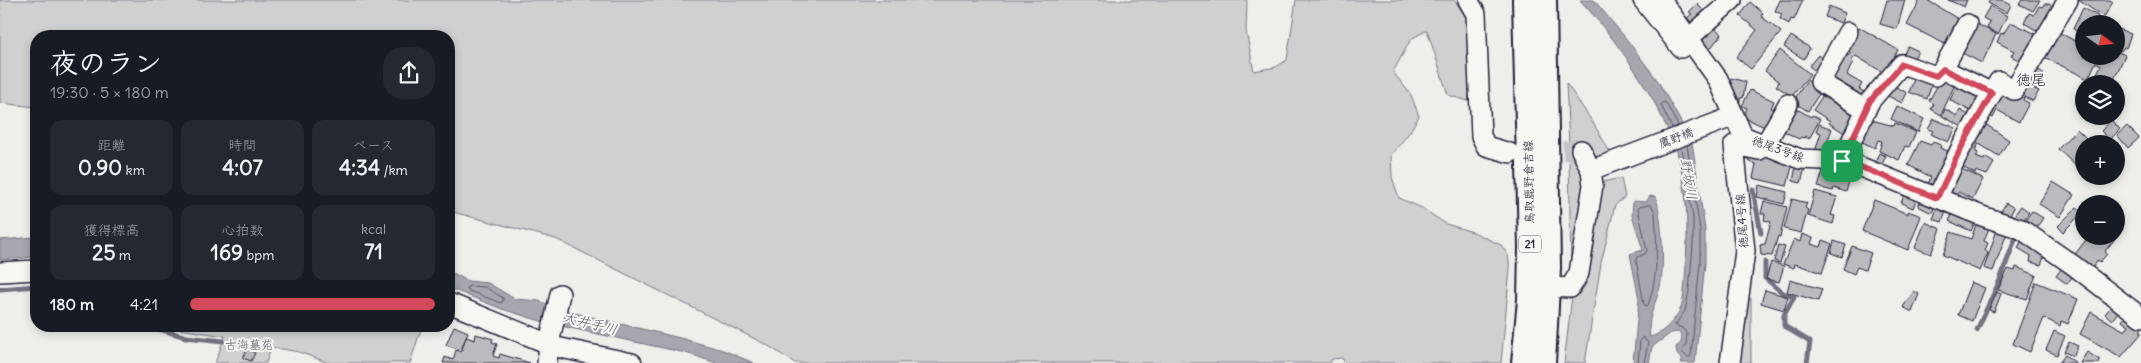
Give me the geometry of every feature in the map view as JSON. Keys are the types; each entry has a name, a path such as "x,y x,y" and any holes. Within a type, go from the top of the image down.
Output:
{"main road":[{"name":"鳥取鹿野倉吉線","path":"1524,0 1538,125 1549,288 1544,363"},
{"name":"鳥取鹿野倉吉線","path":"1523,363 1545,0"}],"street":[{"path":"1468,0 1476,14 1481,136 1486,146 1510,153"},
{"name":"徳尾4号線","path":"1643,0 1684,51 1709,88 1734,145 1745,251 1730,363"},
{"name":"徳尾3号線","path":"1661,0 1718,79 1743,136 1800,159 1846,161 1982,216 2021,229 2073,265 2141,317"},
{"path":"1689,38 1732,0"},
{"path":"1937,198 1960,150 1998,82 2014,90 2068,0"},
{"path":"1842,161 1870,101 1902,64 1936,76 1943,69 1967,24"},
{"path":"1848,32 1820,82 1866,110"},
{"path":"1943,69 1992,93"},
{"path":"1765,145 1788,104"},
{"name":"鷹野橋","path":"1591,170 1724,120"},
{"path":"1734,145 1800,159"},
{"path":"1549,288 1570,288 1579,273 1593,185 1591,170 1581,150"},
{"path":"0,272 30,270"},
{"path":"547,363 549,344 560,294"},
{"path":"455,305 549,344 632,363"}],"green space":[{"path":"0,0 1247,0 1246,31 1254,71 1276,67 1287,60 1296,0 1454,0 1467,18 1471,82 1468,101 1448,95 1427,30 1411,39 1393,72 1411,95 1419,116 1409,133 1391,155 1392,177 1399,198 1422,208 1446,224 1473,232 1501,245 1508,255 1510,269 1501,363 1345,363 1342,358 1332,359 1330,363 795,363 767,345 556,239 455,213 455,30 30,30 30,106 0,103"},
{"path":"1566,83 1592,121 1614,159 1595,166 1583,142 1569,145"},
{"path":"1569,156 1578,159 1587,185 1571,268"},
{"path":"1621,178 1625,197 1615,205 1601,263 1585,363 1564,363 1572,296 1579,293 1585,286 1589,274 1587,259 1598,183"},
{"path":"1751,298 1751,363 1735,363 1747,302"},
{"name":"古海墓苑","path":"198,332 420,332 410,363 329,363 299,352 271,347 266,363 215,363 225,336"}],"water":[{"name":"野坂川","path":"1580,0 1594,0 1628,41 1658,81 1692,142 1705,230 1705,263 1695,363 1681,363 1682,360 1677,354 1676,347 1681,343 1682,336 1679,332 1671,333 1652,347 1649,363 1633,363 1639,299 1630,254 1643,250 1632,215 1633,201 1646,202 1650,196 1656,197 1660,218 1663,255 1662,278 1650,318 1650,337 1663,330 1675,318 1680,310 1684,295 1687,232 1684,184 1675,146 1659,111 1617,45"},
{"path":"30,238 30,258 0,260 0,240"},
{"name":"大井手川","path":"455,274 468,281 488,283 515,299 539,301 562,310 680,338 723,350 754,363 716,363 686,353 547,323 502,309 455,290"}],"building":[{"path":"1780,0 1803,0 1794,20 1791,19 1789,24 1780,19 1782,14 1775,11"},
{"path":"1887,0 1905,0 1897,29 1880,24"},
{"path":"1920,0 1927,0 1958,19 1945,44 1907,25"},
{"path":"1948,0 1967,0 1964,7"},
{"path":"1990,0 2002,0 2011,5 2007,13 1988,3"},
{"path":"2022,0 2040,0 2033,11 2019,4"},
{"path":"2078,0 2110,0 2113,2 2105,15 2101,15"},
{"path":"1750,2 1763,13 1761,16 1781,32 1751,69 1736,57 1757,30 1740,16"},
{"path":"1697,4 1708,15 1696,26 1687,18 1692,14 1689,12"},
{"path":"2044,4 2049,4 2056,9 2041,33 2024,23 2029,13 2034,15 2039,6 2042,7"},
{"path":"1829,6 1845,13 1841,23 1825,17"},
{"path":"1990,6 2007,16 1998,34 1987,28 1990,22 1983,18"},
{"path":"2083,8 2096,15 2080,15"},
{"path":"1711,21 1718,26 1716,29 1722,34 1708,51 1695,40"},
{"path":"1973,22 1996,34 1982,63 1958,51"},
{"path":"2011,22 2036,34 2020,61 2011,56 2014,51 1997,42 2001,33 2003,34"},
{"path":"1859,27 1898,50 1884,73 1856,56 1851,61 1853,62 1847,75 1862,84 1859,89 1866,93 1859,102 1827,80 1839,55 1845,58 1851,53 1846,49"},
{"path":"2055,30 2075,41 2075,65 2095,65 2090,75 2080,75 2044,57"},
{"path":"2125,32 2131,34 2125,48"},
{"path":"1791,36 1810,48 1804,59 1784,47"},
{"path":"1908,46 1918,51 1912,62 1902,57"},
{"path":"1780,50 1810,74 1792,96 1776,86 1779,82 1765,71"},
{"path":"1818,55 1827,63 1819,74 1809,66"},
{"path":"2101,65 2121,65 2116,75 2096,75"},
{"path":"2032,67 2044,73 2035,88 2024,81"},
{"path":"1917,72 1934,78 1927,99 1909,92"},
{"path":"1942,77 1957,80 1941,115 1931,109 1934,104 1929,101"},
{"path":"1731,78 1746,82 1743,98 1740,98 1740,102 1731,100 1728,96"},
{"path":"1807,80 1821,91 1808,111 1794,100"},
{"path":"1959,80 1987,94 1976,114 1950,100"},
{"path":"1889,83 1907,93 1902,103 1884,94"},
{"path":"2025,84 2039,91 2033,101 2024,97 2023,100 2029,103 2019,122 1997,110 1993,118 1985,113 2001,86"},
{"path":"1827,89 1860,110 1846,134 1813,110"},
{"path":"1750,90 1774,101 1771,108 1777,111 1769,129 1743,117 1747,108 1742,106"},
{"path":"1790,105 1811,117 1812,115 1820,119 1809,139 1805,136 1799,139 1778,128"},
{"path":"1897,106 1924,119 1918,132 1891,119"},
{"path":"1945,109 1957,116 1960,110 1974,118 1968,130 1942,116"},
{"path":"1868,119 1894,126 1895,123 1916,132 1909,147 1905,146 1899,160 1879,151 1882,141 1878,140 1875,148 1858,140"},
{"path":"1934,119 1956,128 1948,142 1931,134 1933,131 1928,129"},
{"path":"1981,121 2009,140 1999,156 1971,139"},
{"path":"1819,124 1832,129 1822,155 1815,151 1821,133 1816,131"},
{"path":"2106,125 2116,125 2120,129 2115,135 2105,135 2101,131"},
{"path":"2127,126 2139,138 2128,148 2125,144 2125,135 2117,135"},
{"path":"2077,129 2083,135 2075,135 2075,165 2058,149"},
{"path":"1920,141 1931,145 1933,142 1941,145 1940,148 1948,151 1946,155 1952,158 1934,192 1926,188 1931,177 1908,165"},
{"path":"1970,141 1978,145 1975,151 1978,153 1976,157 1984,160 1985,157 1994,163 1987,175 1976,171 1975,174 1959,165"},
{"path":"1747,151 1793,163 1787,186 1753,178 1756,164 1749,162"},
{"path":"1879,153 1886,156 1880,168 1874,165"},
{"path":"1796,166 1805,167 1801,183 1793,181"},
{"path":"1835,166 1852,171 1846,192 1834,188 1833,191 1818,187 1824,168 1833,171"},
{"path":"1957,167 1983,179 1973,199 1958,192 1955,198 1945,192"},
{"path":"2053,182 2074,195 2060,217 2039,204"},
{"path":"1759,185 1787,192 1784,204 1757,197"},
{"path":"1815,191 1837,197 1831,215 1835,216 1833,224 1808,216"},
{"path":"1906,191 1918,195 1913,208 1901,203"},
{"path":"1922,198 1936,204 1932,213 1918,206"},
{"path":"1792,199 1807,203 1805,208 1808,210 1801,233 1784,229"},
{"path":"1874,200 1908,214 1908,211 1921,216 1908,250 1862,231"},
{"path":"1764,201 1787,207 1780,237 1778,236 1772,256 1761,255 1760,245 1765,244 1771,222 1764,220 1765,214 1761,214"},
{"path":"2006,203 2014,208 2008,218 2000,213"},
{"path":"1938,205 1947,209 1942,222 1933,219"},
{"path":"2021,206 2029,212 2021,224 2012,218"},
{"path":"2075,209 2075,220 2063,232 2058,226"},
{"path":"1954,210 1976,220 1971,231 1949,221"},
{"path":"2032,211 2043,218 2035,230 2023,223"},
{"path":"1978,219 1990,225 1984,241 1988,243 1985,250 1988,253 1980,271 1943,255 1951,232 1971,239"},
{"path":"1925,222 1941,229 1931,254 1915,248"},
{"path":"1998,227 2008,230 1993,271 1984,268"},
{"path":"1802,234 1813,238 1811,244 1821,247 1823,240 1832,244 1822,273 1795,264 1794,268 1783,264 1794,239 1800,242"},
{"path":"2023,238 2046,251 2041,265 2030,262 2031,256 2018,248"},
{"path":"1834,241 1846,245 1842,257 1831,253"},
{"path":"1778,245 1785,247 1780,263 1774,261"},
{"path":"2082,245 2110,245 2105,251 2107,254 2100,262 2098,260 2090,271 2072,258"},
{"path":"1852,246 1871,253 1865,270 1857,267 1854,274 1843,269"},
{"path":"1771,262 1784,266 1779,282 1766,279"},
{"path":"2064,265 2075,273 2067,284 2056,276"},
{"path":"2016,267 2036,275 2027,299 1998,290 2008,269 2015,271"},
{"path":"1790,280 1822,289 1818,301 1787,292"},
{"path":"1971,282 1985,288 1972,321 1958,315"},
{"path":"2036,282 2078,299 2068,324 2061,321 2060,326 2044,318 2030,352 2013,344"},
{"path":"1765,290 1788,297 1784,310 1761,303"},
{"path":"1914,291 1919,294 1912,312 1903,307"},
{"path":"1997,292 2001,294 1994,312 1989,310"},
{"path":"2114,303 2121,308 2112,320 2105,314"},
{"path":"2091,312 2125,331 2129,326 2122,321 2128,313 2141,323 2141,334 2121,357 2080,334"},
{"path":"455,326 468,332 461,350 446,345 451,332 455,332"},
{"path":"2054,331 2065,336 2057,355 2046,350"},
{"path":"476,334 493,339 492,342 497,344 493,356 499,358 500,354 530,363 443,363 445,357 453,360 456,350 461,352 466,337 475,340"},
{"path":"2069,342 2078,346 2073,356 2064,352"},
{"path":"247,349 255,353 251,361 243,358"},
{"path":"2087,352 2100,360 2099,363 2080,363"},
{"path":"2065,355 2076,363 2059,363"}],"waterway":[{"path":"1753,190 1761,233"},
{"path":"1977,330 2000,280 2017,234"},
{"path":"1765,262 1765,278 1783,293 1794,297 1784,315 1784,326 1810,342 1807,363"},
{"path":"0,289 30,286"},
{"path":"169,332 186,337 223,341"}],"tunnel":[{"path":"1535,152 1581,150"}],"district":[{"name":"徳尾","path":"2031,80"}],"route":[{"path":"1902,64 1936,76 1943,69 1992,93 1960,150 1937,198 1842,161 1870,101 1902,64"}]}
